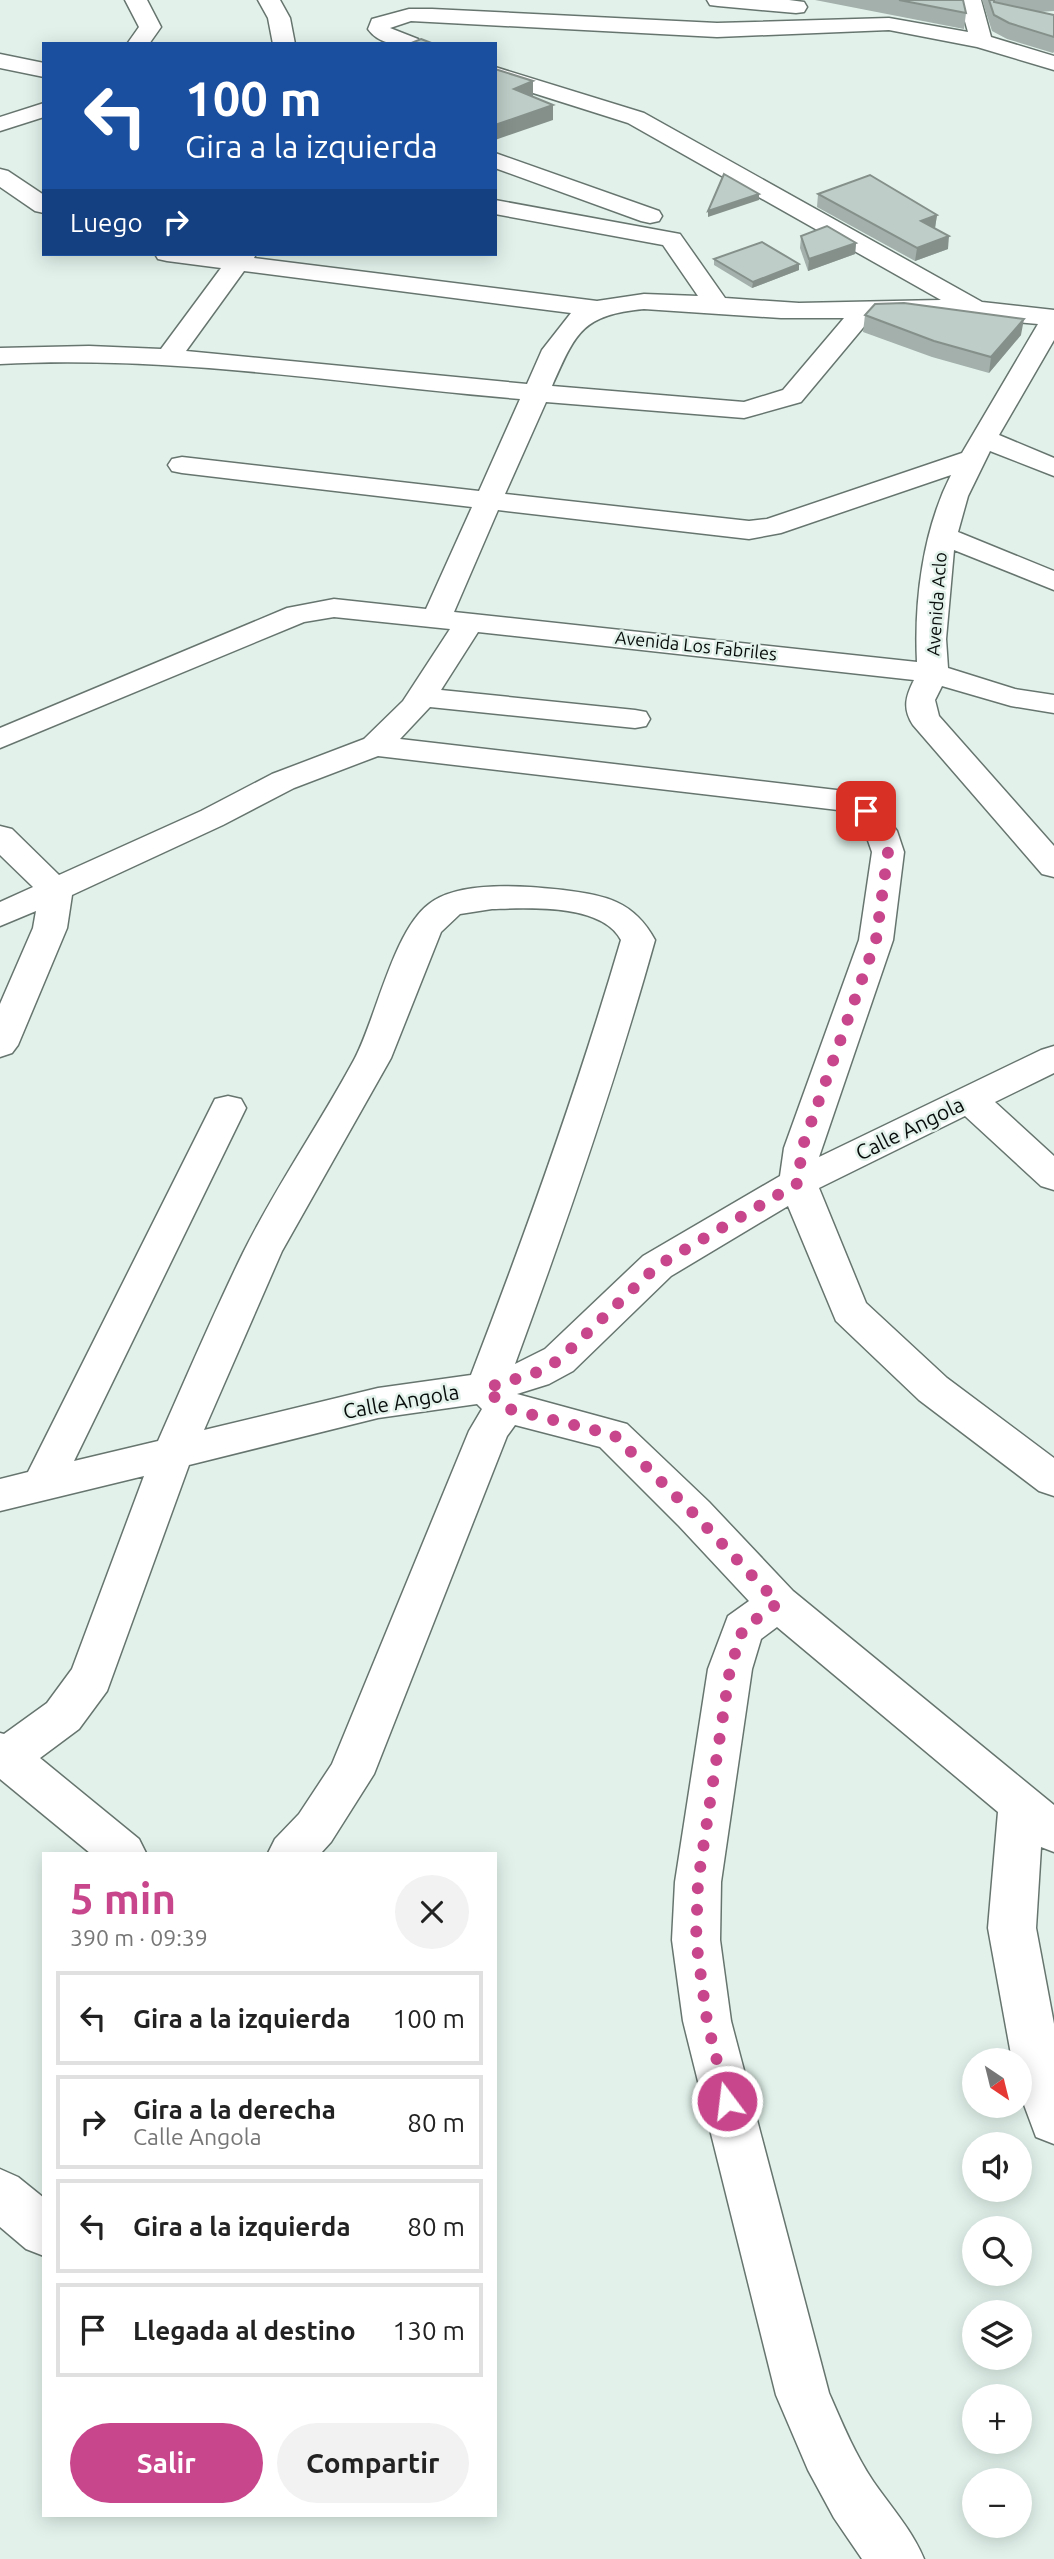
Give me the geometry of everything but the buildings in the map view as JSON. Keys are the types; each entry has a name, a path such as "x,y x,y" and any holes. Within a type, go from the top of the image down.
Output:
{"street":[{"path":"136,0 150,27 139,42"},
{"path":"270,0 279,18 284,42"},
{"path":"718,0 813,8 981,41 1054,63"},
{"path":"970,0 981,41"},
{"path":"387,30 409,15 717,30 889,24"},
{"path":"0,61 42,70"},
{"path":"497,75 636,118 979,310"},
{"path":"0,124 42,111"},
{"path":"497,161 661,220 669,228 671,239 719,307"},
{"path":"0,176 42,204"},
{"path":"497,207 671,239"},
{"path":"197,256 241,259 565,313 629,303 675,302 783,310 927,307 1054,318"},
{"path":"169,356 241,259"},
{"path":"0,356 54,352 169,356 533,394 744,410 792,396 866,309"},
{"path":"437,617 565,313"},
{"name":"Avenida Aclo","path":"1051,857 924,718 920,700 933,673 931,639 939,551 954,496 978,448 1042,360 1054,318"},
{"path":"183,465 749,530 771,527 978,448 1054,468"},
{"path":"943,536 1054,581"},
{"name":"Avenida Los Fabriles","path":"0,739 296,614 334,608 437,617 933,673 1011,697 1054,704"},
{"path":"0,915 56,891 283,781 375,746 415,707 470,621"},
{"path":"422,697 635,719"},
{"path":"375,746 755,789 845,801 866,811 881,831 888,852 876,940 802,1148 798,1183 850,1311 933,1389 1054,1480"},
{"path":"0,836 56,891"},
{"path":"0,1045 50,928 56,891"},
{"path":"121,1852 3,1754 62,1716 91,1678 173,1453 263,1251 373,1058 431,918 454,905 498,896 549,899 603,908 627,921 638,940 617,1014 526,1282 495,1398 489,1431 351,1774 315,1828 291,1852"},
{"name":"Calle Angola","path":"0,1495 377,1403 495,1398 559,1360 657,1266 798,1183 1054,1058"},
{"path":"970,1100 1054,1177"},
{"path":"42,1485 228,1108"},
{"path":"495,1398 614,1435 778,1603 1038,1819 1012,1928 1040,2080 1054,2120"},
{"path":"778,1603 743,1629 730,1669 698,1882 698,1953 707,2021 803,2395 827,2451 853,2499 896,2559"},
{"path":"0,2194 42,2229"}],"route":[{"path":"727,2101 707,2021 696,1940 698,1882 730,1669 743,1629 778,1603 614,1435 505,1408 486,1388 535,1373 559,1360 657,1266 798,1183 802,1148 876,940 888,852 881,831 866,811"}]}
